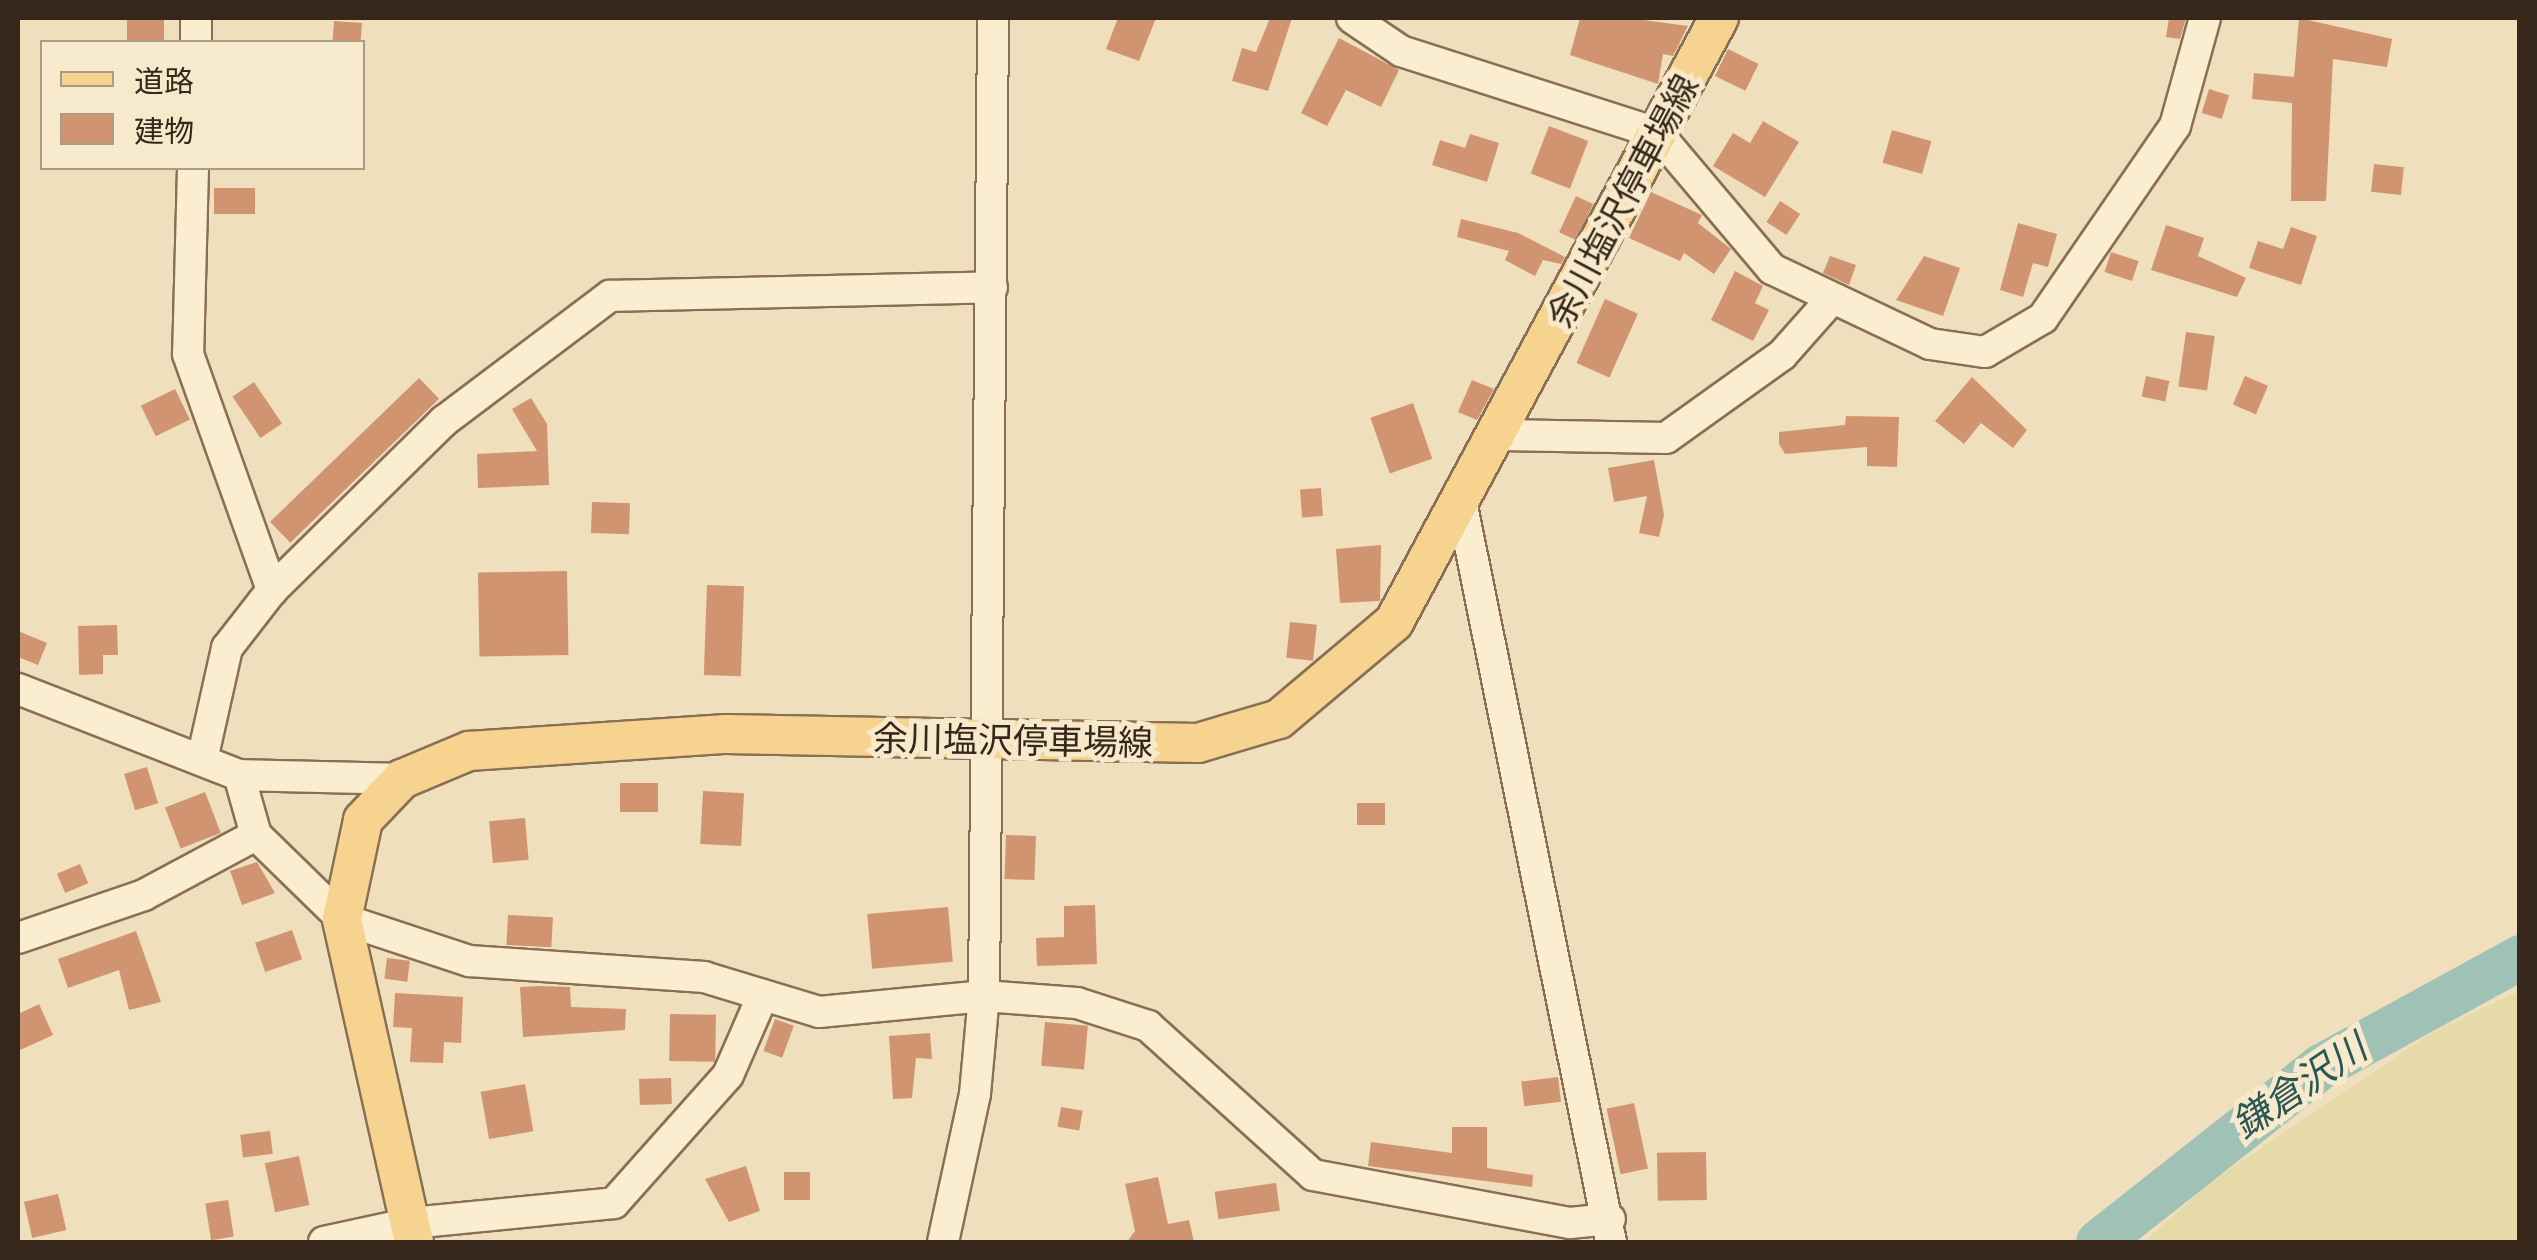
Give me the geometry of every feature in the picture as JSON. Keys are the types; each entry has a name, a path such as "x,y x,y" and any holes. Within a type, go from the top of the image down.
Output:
{"main road":[{"name":"余川塩沢停車場線","path":"412,1233 342,919 363,820 402,778 469,751 726,734 988,745 1198,742 1279,719 1394,622 1501,435 1719,18"}],"street":[{"path":"943,1242 975,1094 984,996 992,18"},
{"path":"1352,18 1401,51 1657,133 1772,269 1830,302 1930,344 1985,352 2043,318 2176,126 2205,18"},
{"path":"193,170 188,354 272,590"},
{"path":"202,760 227,648 272,590 444,422 610,296 992,288"},
{"path":"1501,435 1666,438 1782,355 1830,302"},
{"path":"238,776 256,835 342,919 470,961 704,977 820,1012 984,996 1077,1004 1148,1026 1312,1175 1610,1231 1462,506"},
{"path":"18,690 238,776 402,778"},
{"path":"18,938 144,895 256,835"},
{"path":"324,1242 614,1203 728,1075 763,994"}],"shaded area":[{"path":"2519,991 2519,1242 2144,1242 2208,1184 2430,1034"}],"building":[{"path":"127,18 164,18 164,40 127,40"},
{"path":"1118,18 1156,18 1139,61 1106,49"},
{"path":"1270,18 1292,18 1268,91 1232,81 1242,48 1256,52"},
{"path":"1580,18 1629,18 1688,26 1673,56 1663,54 1658,84 1570,55"},
{"path":"2169,18 2186,18 2180,39 2166,37"},
{"path":"2299,18 2392,39 2387,67 2333,59 2326,201 2291,201 2292,103 2252,99 2254,73 2294,77"},
{"path":"334,21 362,23 361,40 333,40"},
{"path":"1339,38 1399,70 1381,107 1346,90 1327,126 1301,113"},
{"path":"1728,49 1759,64 1745,91 1715,76"},
{"path":"2209,89 2229,95 2222,119 2202,113"},
{"path":"1763,121 1799,142 1765,197 1713,166 1733,133 1750,143"},
{"path":"1549,126 1588,141 1570,189 1531,174"},
{"path":"1892,130 1931,141 1922,174 1883,163"},
{"path":"1470,134 1499,143 1487,182 1432,165 1440,140 1465,148"},
{"path":"2374,164 2404,167 2401,195 2371,192"},
{"path":"214,188 255,188 255,214 214,214"},
{"path":"1651,192 1702,215 1698,223 1731,249 1714,274 1684,253 1680,261 1629,238"},
{"path":"1576,196 1593,204 1576,240 1559,232"},
{"path":"1780,201 1800,214 1787,235 1766,222"},
{"path":"1461,219 1518,233 1565,257 1561,264 1543,260 1535,276 1505,260 1509,251 1457,237"},
{"path":"2018,223 2057,234 2048,267 2033,263 2023,297 2000,290"},
{"path":"2166,225 2204,238 2198,256 2246,278 2237,297 2151,270"},
{"path":"2291,227 2317,236 2301,285 2249,268 2258,241 2283,249"},
{"path":"2111,252 2139,261 2132,281 2105,272"},
{"path":"1830,256 1856,265 1849,285 1823,273"},
{"path":"1924,256 1960,268 1943,316 1896,300"},
{"path":"1735,271 1763,286 1755,303 1769,310 1753,341 1711,320"},
{"path":"1605,299 1638,314 1609,378 1577,363"},
{"path":"2186,332 2215,336 2207,391 2178,386"},
{"path":"2146,376 2169,381 2165,402 2142,397"},
{"path":"2245,376 2268,386 2256,414 2233,405"},
{"path":"1972,377 2027,430 2013,448 1981,423 1964,444 1935,421"},
{"path":"419,378 439,399 290,543 270,522"},
{"path":"1472,380 1494,389 1477,420 1458,412"},
{"path":"254,382 282,423 260,438 232,397"},
{"path":"175,389 190,420 156,436 141,406"},
{"path":"531,398 547,424 549,485 478,488 477,454 537,451 512,409"},
{"path":"1413,403 1432,459 1390,473 1370,418"},
{"path":"1846,416 1899,417 1897,467 1867,466 1867,447 1785,454 1779,444 1779,432 1845,425"},
{"path":"1654,460 1664,515 1659,537 1639,533 1647,496 1614,502 1608,468"},
{"path":"1321,488 1323,516 1302,517 1300,489"},
{"path":"592,502 630,503 629,534 591,533"},
{"path":"1381,545 1380,601 1340,603 1336,549"},
{"path":"567,571 568,655 479,657 478,573"},
{"path":"707,585 744,586 741,676 704,675"},
{"path":"1290,622 1317,625 1313,661 1286,658"},
{"path":"117,625 118,655 103,655 103,674 79,675 78,626"},
{"path":"18,631 47,643 38,665 18,657"},
{"path":"147,767 158,803 135,810 124,774"},
{"path":"620,783 658,783 658,812 620,812"},
{"path":"703,791 744,793 741,846 700,844"},
{"path":"205,792 221,833 181,848 165,807"},
{"path":"1357,803 1385,803 1385,825 1357,825"},
{"path":"525,818 529,860 493,863 489,821"},
{"path":"1006,835 1036,836 1034,880 1004,879"},
{"path":"257,862 275,893 242,905 230,871"},
{"path":"80,864 88,883 65,893 57,874"},
{"path":"1095,905 1097,964 1037,966 1036,938 1064,937 1064,906"},
{"path":"948,907 953,962 872,969 867,914"},
{"path":"508,915 553,917 551,947 506,945"},
{"path":"292,930 302,959 265,972 255,943"},
{"path":"136,931 161,1002 129,1010 119,970 68,988 58,959"},
{"path":"387,958 410,961 407,982 384,979"},
{"path":"520,987 570,987 571,1007 626,1009 625,1030 523,1037"},
{"path":"395,993 463,997 461,1043 444,1042 443,1063 410,1062 412,1028 393,1027"},
{"path":"39,1004 53,1035 18,1051 18,1014"},
{"path":"670,1014 716,1015 715,1062 669,1061"},
{"path":"775,1019 794,1026 782,1058 763,1051"},
{"path":"1045,1022 1088,1026 1084,1070 1041,1066"},
{"path":"930,1033 932,1059 916,1058 912,1098 893,1099 889,1036"},
{"path":"1558,1077 1561,1102 1524,1106 1521,1082"},
{"path":"671,1078 672,1104 640,1105 639,1079"},
{"path":"525,1084 533,1131 489,1139 481,1092"},
{"path":"1634,1103 1648,1169 1621,1174 1607,1109"},
{"path":"1061,1107 1083,1111 1079,1131 1058,1127"},
{"path":"1452,1127 1487,1127 1487,1168 1533,1175 1532,1187 1368,1166 1371,1142 1452,1153"},
{"path":"270,1131 273,1154 243,1157 240,1135"},
{"path":"1706,1152 1707,1200 1658,1201 1657,1153"},
{"path":"299,1156 309,1205 275,1212 265,1163"},
{"path":"746,1166 760,1211 729,1222 705,1179"},
{"path":"784,1172 810,1172 810,1200 784,1200"},
{"path":"1158,1177 1168,1224 1189,1220 1194,1242 1127,1242 1135,1231 1125,1184"},
{"path":"1276,1183 1280,1211 1219,1219 1215,1192"},
{"path":"58,1194 66,1230 32,1238 24,1202"},
{"path":"228,1200 234,1237 211,1240 205,1204"}],"waterway":[{"name":"鎌倉沢川","path":"2098,1242 2321,1066 2520,957"}]}
